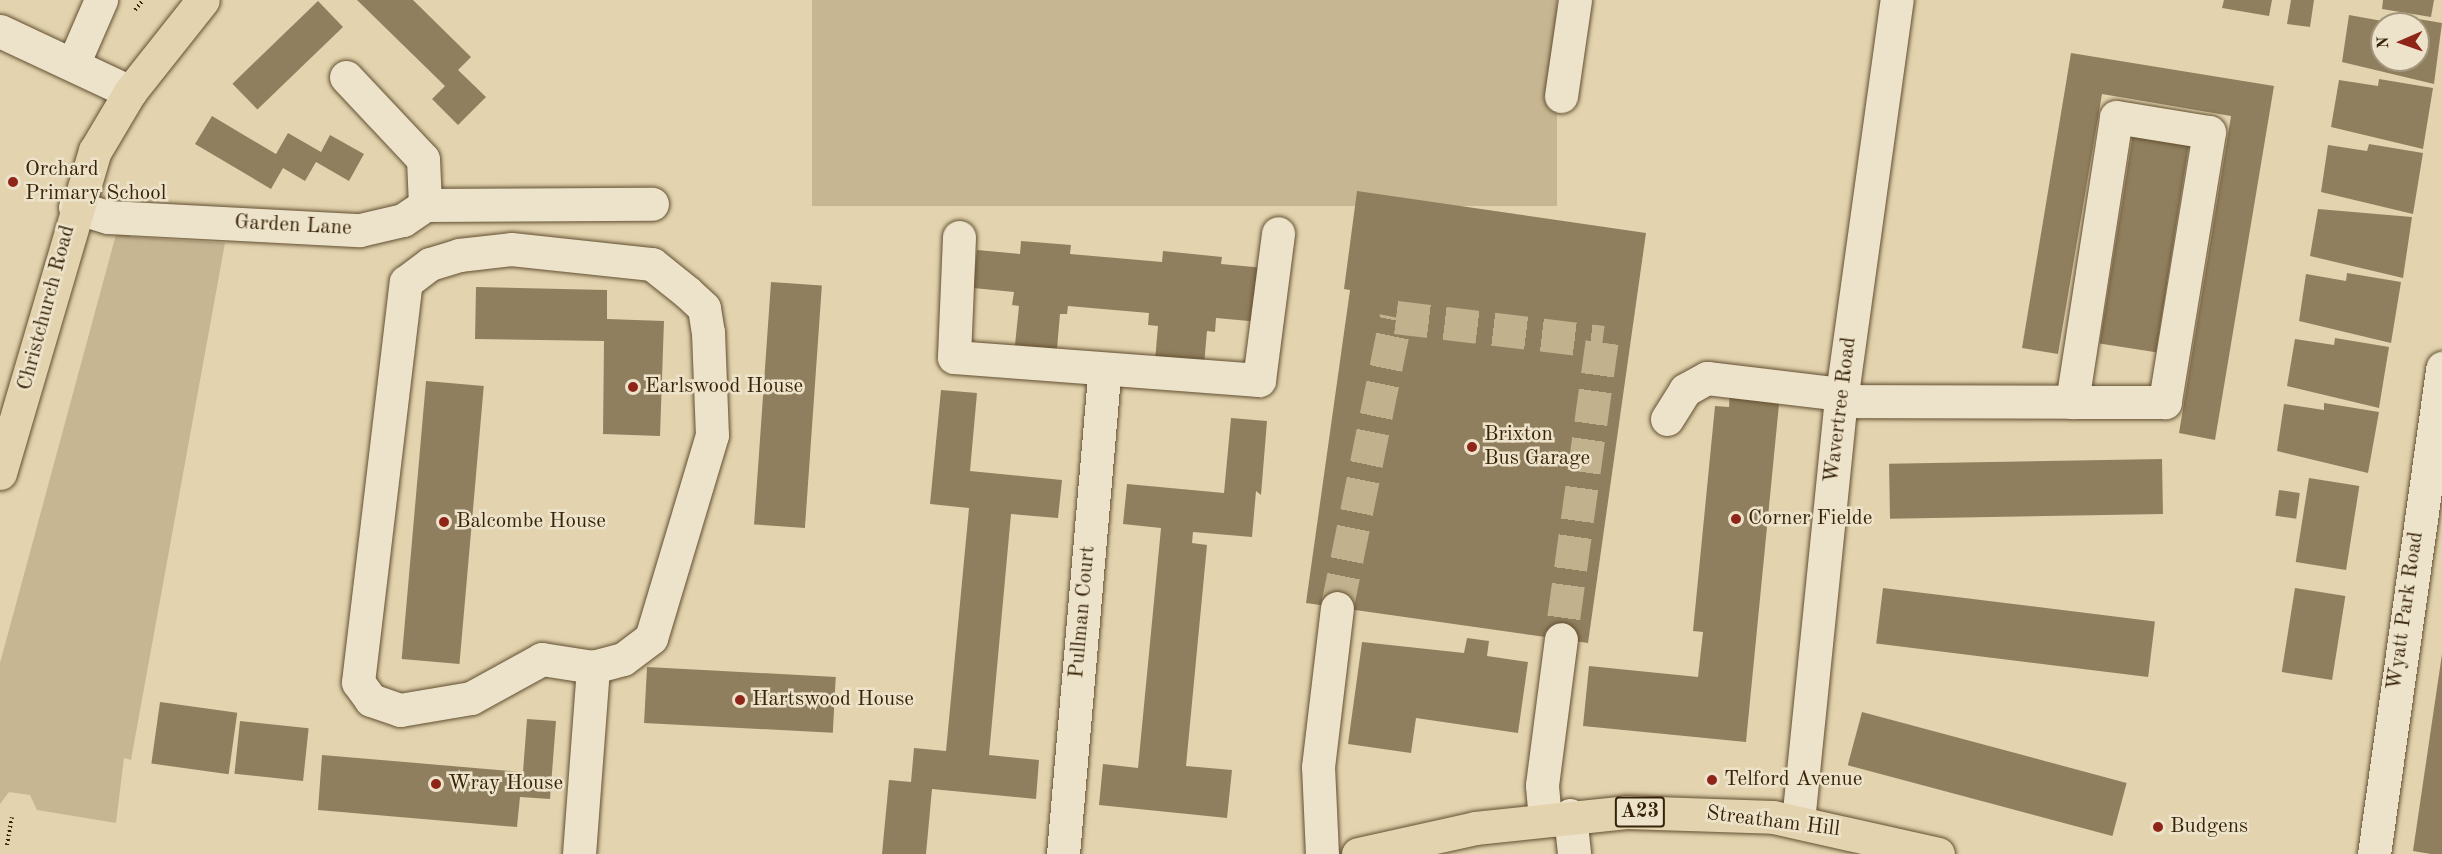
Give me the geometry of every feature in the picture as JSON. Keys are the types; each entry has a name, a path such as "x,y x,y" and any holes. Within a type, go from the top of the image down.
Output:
{"highway":[{"name":"Christchurch Road","path":"0,473 75,207 95,151 130,92 203,0"},
{"name":"Streatham Hill","path":"1358,854 1474,828 1558,817 1710,812 1798,821 1938,854"}],"street":[{"path":"74,62 100,0"},
{"path":"1561,96 1575,0"},
{"name":"Wavertree Road","path":"1798,821 1841,397 1897,0"},
{"path":"0,31 74,62 130,92"},
{"path":"346,76 423,159 425,206"},
{"path":"1667,419 1685,390 1707,378 1841,397 2072,402 2165,402 2209,132 2116,117 2072,402"},
{"name":"Garden Lane","path":"75,207 108,217 360,230 403,220 425,206 652,204"},
{"path":"959,237 954,357 1259,380 1278,233"},
{"path":"511,249 652,264 704,308 712,435 651,638 623,659 593,667 542,659 471,698 429,709 400,710 371,700 358,682 406,282 430,264 511,249"},
{"name":"Wyatt Park Road","path":"2374,854 2442,368"},
{"name":"Pullman Court","path":"1063,854 1104,370"},
{"path":"1322,854 1317,767 1337,608"},
{"path":"1561,639 1542,785 1574,854"},
{"path":"579,854 593,667"}],"path":[{"path":"7,845 12,817"}],"shaded area":[{"path":"812,0 1557,0 1557,206 812,206"},
{"path":"118,227 132,228 130,237 225,243 131,760 124,758 116,823 37,810 30,795 9,792 0,804 0,663"}],"building":[{"path":"357,0 413,0 471,57 458,70 486,97 458,125 432,99 445,86"},
{"path":"2224,0 2272,0 2269,16 2222,8"},
{"path":"2291,0 2314,0 2310,27 2287,24"},
{"path":"2383,0 2434,0 2431,17 2430,12 2400,12 2382,9"},
{"path":"318,1 343,27 257,110 232,84"},
{"path":"2349,15 2370,19 2370,69 2342,62"},
{"path":"2430,21 2442,23 2434,84 2384,72 2430,72"},
{"path":"2071,53 2274,86 2215,440 2179,433 2231,116 2102,94 2058,354 2022,348"},
{"path":"2379,79 2433,88 2423,149 2331,127 2339,80 2378,86"},
{"path":"212,116 276,154 288,133 321,152 330,135 364,154 349,181 316,162 305,181 283,168 271,189 195,144"},
{"path":"2133,133 2189,142 2156,352 2100,343"},
{"path":"2369,144 2423,153 2413,214 2321,192 2328,145 2367,151"},
{"name":"Brixton Bus Garage","path":"1357,191 1646,233 1588,643 1306,603 1350,290 1344,289"},
{"path":"2318,209 2412,217 2403,278 2310,256"},
{"path":"1021,241 1071,245 1070,254 1162,262 1163,251 1222,257 1221,264 1265,268 1260,322 1216,318 1215,332 1207,331 1204,365 1155,361 1158,326 1148,325 1149,313 1068,306 1067,314 1060,314 1057,349 1015,345 1019,306 1012,305 1014,292 973,288 977,250 1020,254"},
{"path":"2347,273 2401,282 2391,343 2299,321 2306,274 2346,281"},
{"path":"771,282 822,286 805,528 754,524"},
{"name":"Earlswood House","path":"476,287 607,290 607,319 664,321 660,436 603,434 604,341 475,339"},
{"path":"2335,338 2389,347 2379,408 2287,386 2295,339 2334,345"},
{"name":"Balcombe House","path":"426,381 484,386 459,664 402,659"},
{"name":"Corner Fielde","path":"1730,389 1780,394 1746,742 1583,726 1589,666 1698,677 1703,632 1693,631 1715,406 1729,407"},
{"path":"941,390 977,393 970,471 1062,480 1058,518 1011,514 989,755 1039,760 1036,799 932,789 926,854 882,854 889,780 911,782 914,748 946,751 969,508 930,504"},
{"path":"2324,403 2379,412 2368,473 2277,451 2284,404 2324,410"},
{"path":"1231,418 1267,421 1261,495 1256,491 1252,537 1193,532 1192,543 1207,545 1186,766 1232,770 1227,818 1099,805 1103,764 1138,768 1161,528 1123,524 1127,484 1224,493"},
{"path":"2162,459 2163,514 1890,519 1889,464"},
{"path":"2309,478 2359,486 2346,570 2296,562"},
{"path":"2279,490 2300,493 2296,519 2275,516"},
{"path":"1883,588 2155,621 2148,677 1876,644"},
{"path":"2295,588 2345,596 2332,680 2282,672"},
{"path":"1467,638 1489,641 1487,656 1528,662 1518,733 1416,718 1411,753 1348,744 1362,642 1464,653"},
{"path":"2442,654 2442,854 2431,854 2413,851"},
{"name":"Hartswood House","path":"647,667 836,677 833,733 644,723"},
{"path":"160,702 237,713 229,774 151,763"},
{"path":"1862,712 2127,783 2112,836 1848,765"},
{"name":"Wray House","path":"527,719 556,721 550,799 520,797 517,827 318,810 322,755 523,772"},
{"path":"240,721 309,728 303,781 234,774"}],"tunnel":[{"path":"1337,608 1396,317 1602,342 1561,639"}],"place":[{"name":"Orchard Primary School","path":"13,182"},
{"name":"Earlswood House","path":"633,387"},
{"name":"Brixton Bus Garage","path":"1472,447"},
{"name":"Corner Fielde","path":"1736,519"},
{"name":"Balcombe House","path":"444,522"},
{"name":"Hartswood House","path":"740,700"},
{"name":"Telford Avenue","path":"1712,780"},
{"name":"Wray House","path":"436,784"},
{"name":"Budgens","path":"2158,827"}]}
